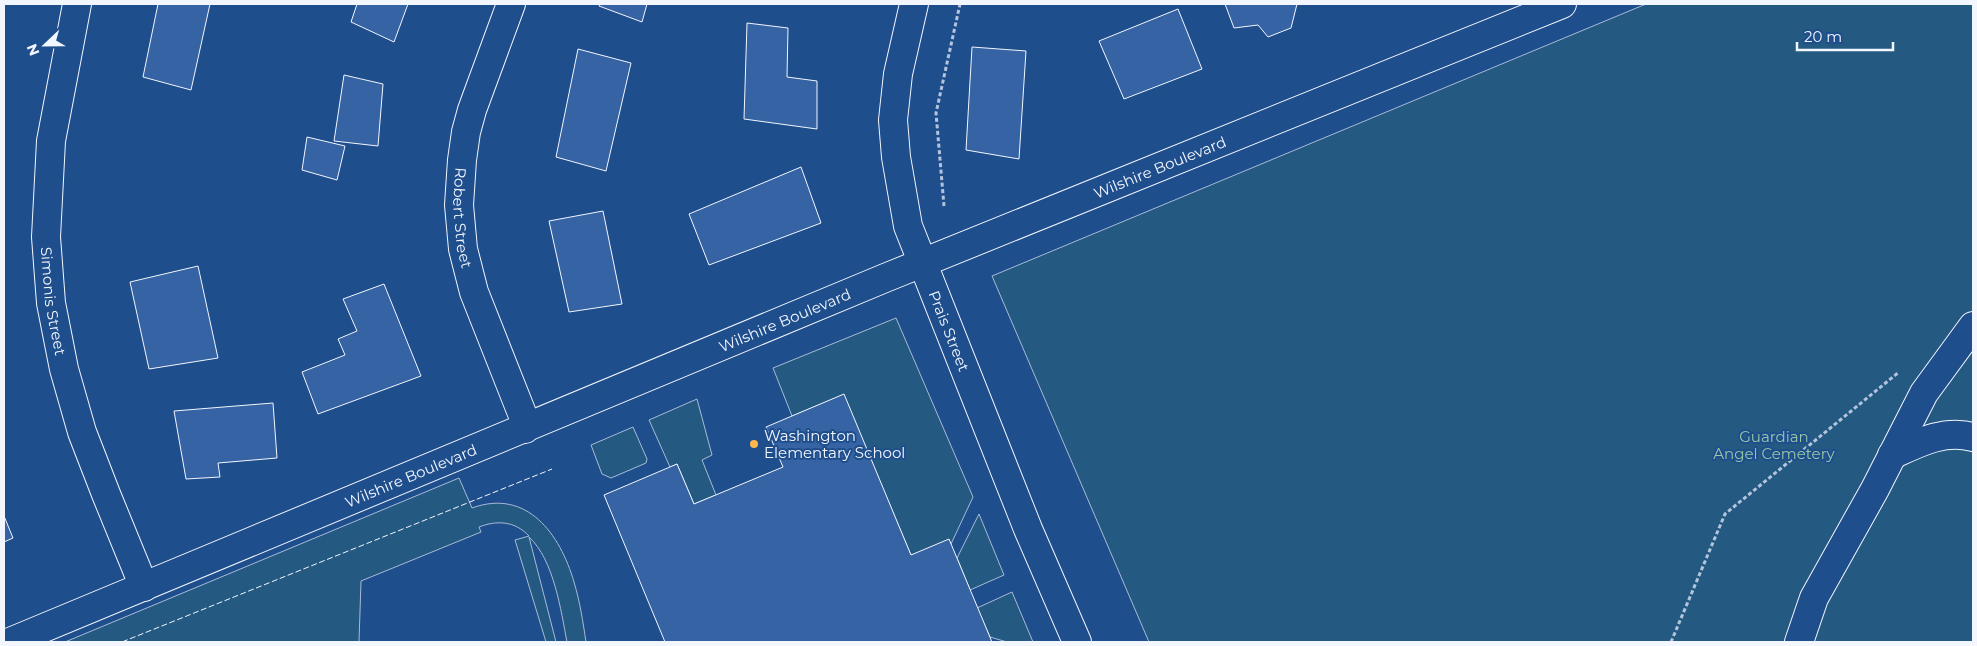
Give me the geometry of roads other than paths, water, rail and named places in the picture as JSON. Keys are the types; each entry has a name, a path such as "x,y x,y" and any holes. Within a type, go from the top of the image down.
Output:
{"street":[{"name":"Simonis Street","path":"77,4 51,142 46,237 51,303 64,369 82,432 144,586"},
{"name":"Robert Street","path":"511,4 472,110 466,132 459,205 463,249 474,292 525,422 525,429"},
{"name":"Prais Street","path":"914,4 898,74 893,120 896,157 908,226 1028,530 1077,642"},
{"name":"Wilshire Boulevard","path":"10,642 922,264 1562,4"},
{"path":"1971,328 1973,363"},
{"path":"1799,642 1814,598 1924,393 1971,328"},
{"path":"1892,455 1932,437 1964,435 1973,437"}],"place":[{"name":"Washington Elementary School","path":"754,444"}],"park label":[{"name":"Guardian Angel Cemetery","path":"1774,444"}]}
